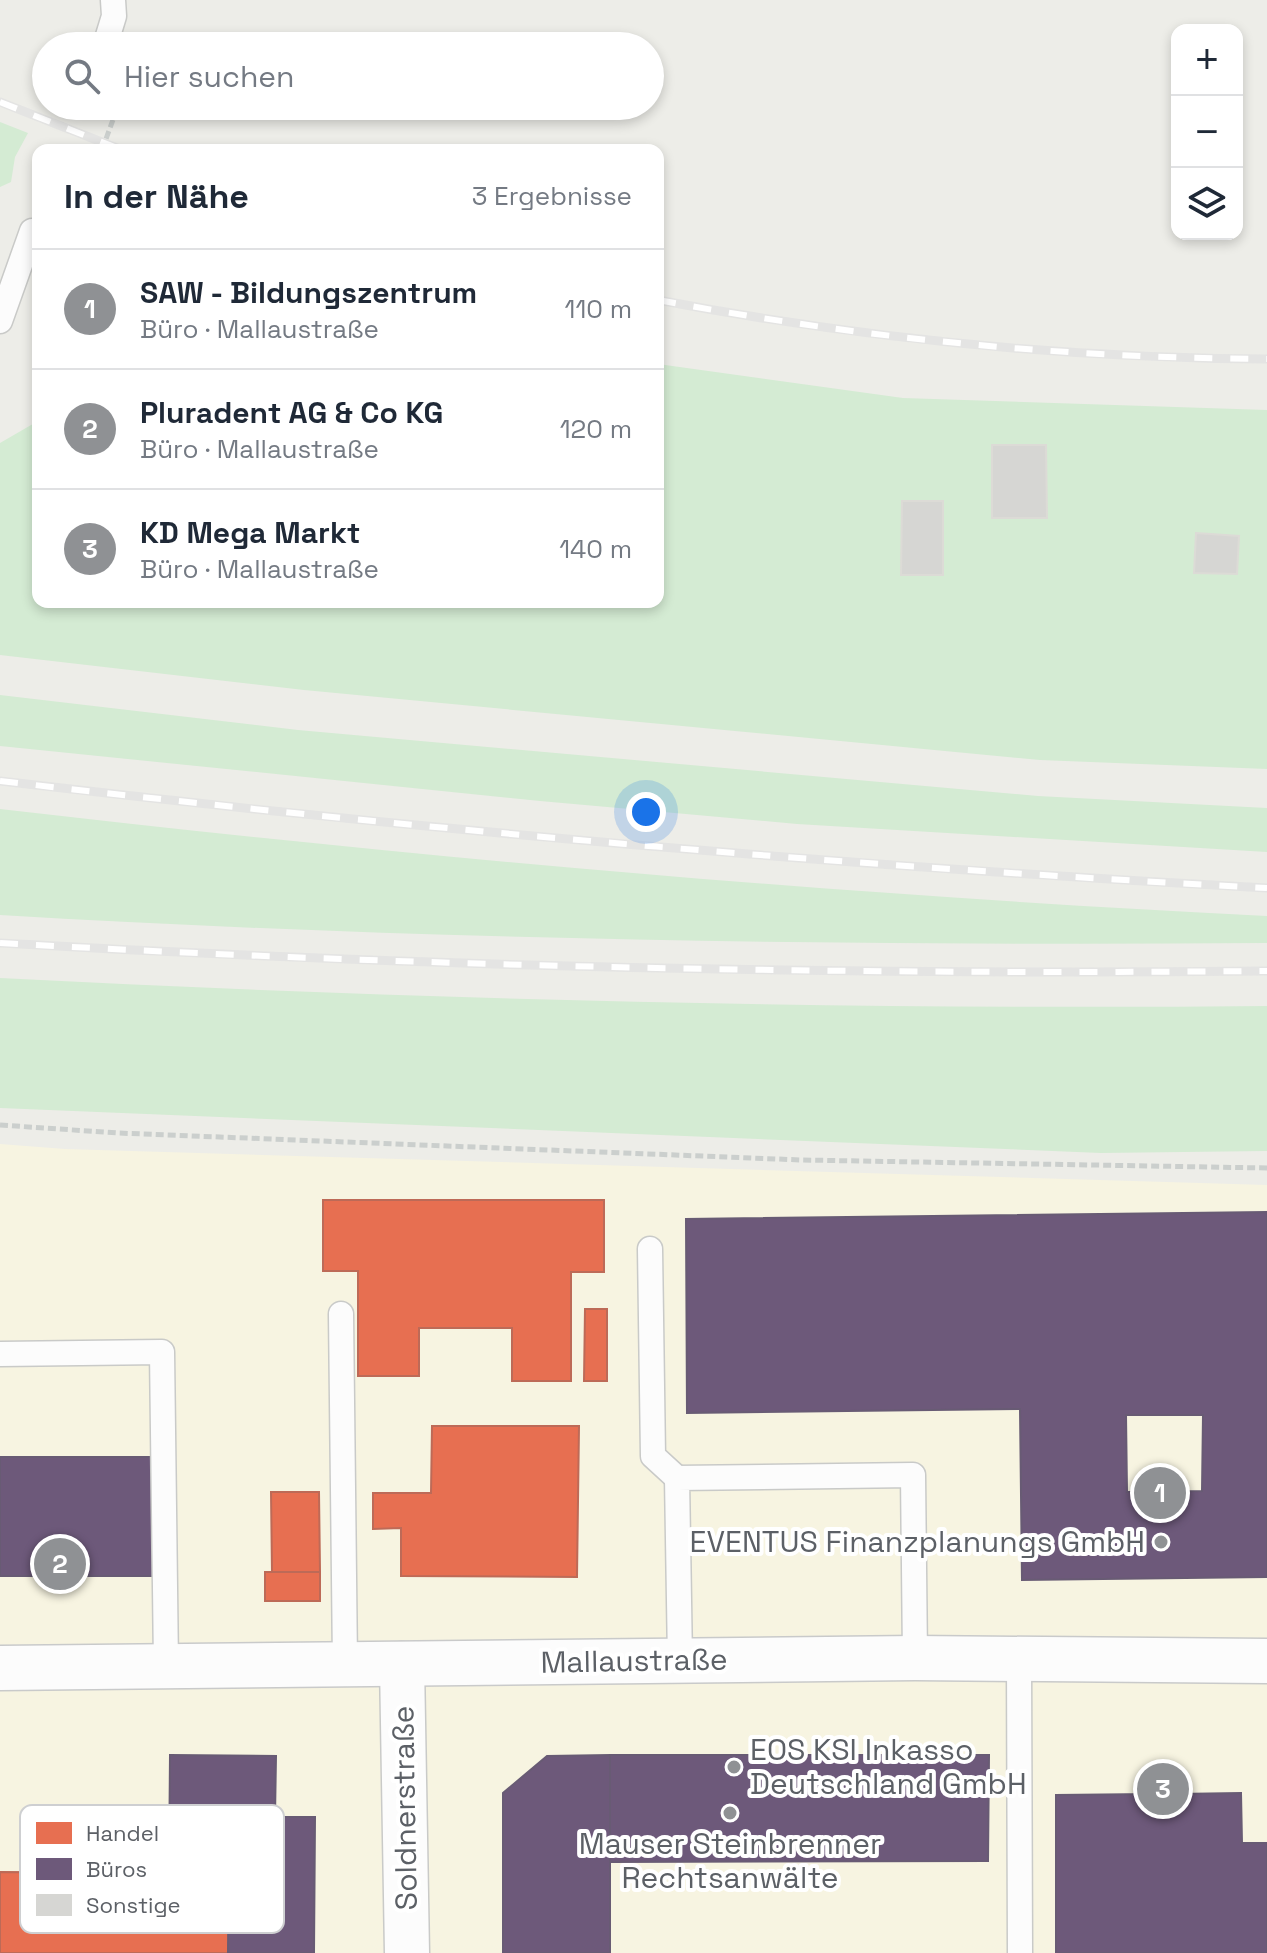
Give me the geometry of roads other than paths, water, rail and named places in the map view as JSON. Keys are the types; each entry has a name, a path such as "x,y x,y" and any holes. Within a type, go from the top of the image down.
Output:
{"street":[{"name":"Mallaustraße","path":"0,1668 915,1658 1267,1661"},
{"name":"Soldnerstraße","path":"402,1664 407,1953"}],"lane":[{"path":"109,32 114,16 113,0"},
{"path":"0,321 32,231"},
{"path":"650,1249 653,1456 677,1478 913,1475 915,1658"},
{"path":"341,1314 345,1664"},
{"path":"0,1354 162,1352 166,1666"},
{"path":"677,1478 680,1661"},
{"path":"1019,1660 1020,1953"}],"railway":[{"path":"0,102 32,115"},
{"path":"46,120 107,144"},
{"path":"664,301 809,325 961,343 1114,355 1267,359"},
{"path":"0,781 633,845 950,869 1267,888"},
{"path":"0,943 317,958 634,968 950,972 1267,971"}],"place":[{"name":"SAW - Bildungszentrum","path":"1160,1493"},
{"name":"EVENTUS Finanzplanungs GmbH","path":"1161,1542"},
{"name":"Pluradent AG & Co KG","path":"60,1564"},
{"name":"EOS KSI Inkasso Deutschland GmbH","path":"734,1767"},
{"name":"KD Mega Markt","path":"1163,1789"},
{"name":"Mauser Steinbrenner Rechtsanwälte","path":"730,1813"}]}
